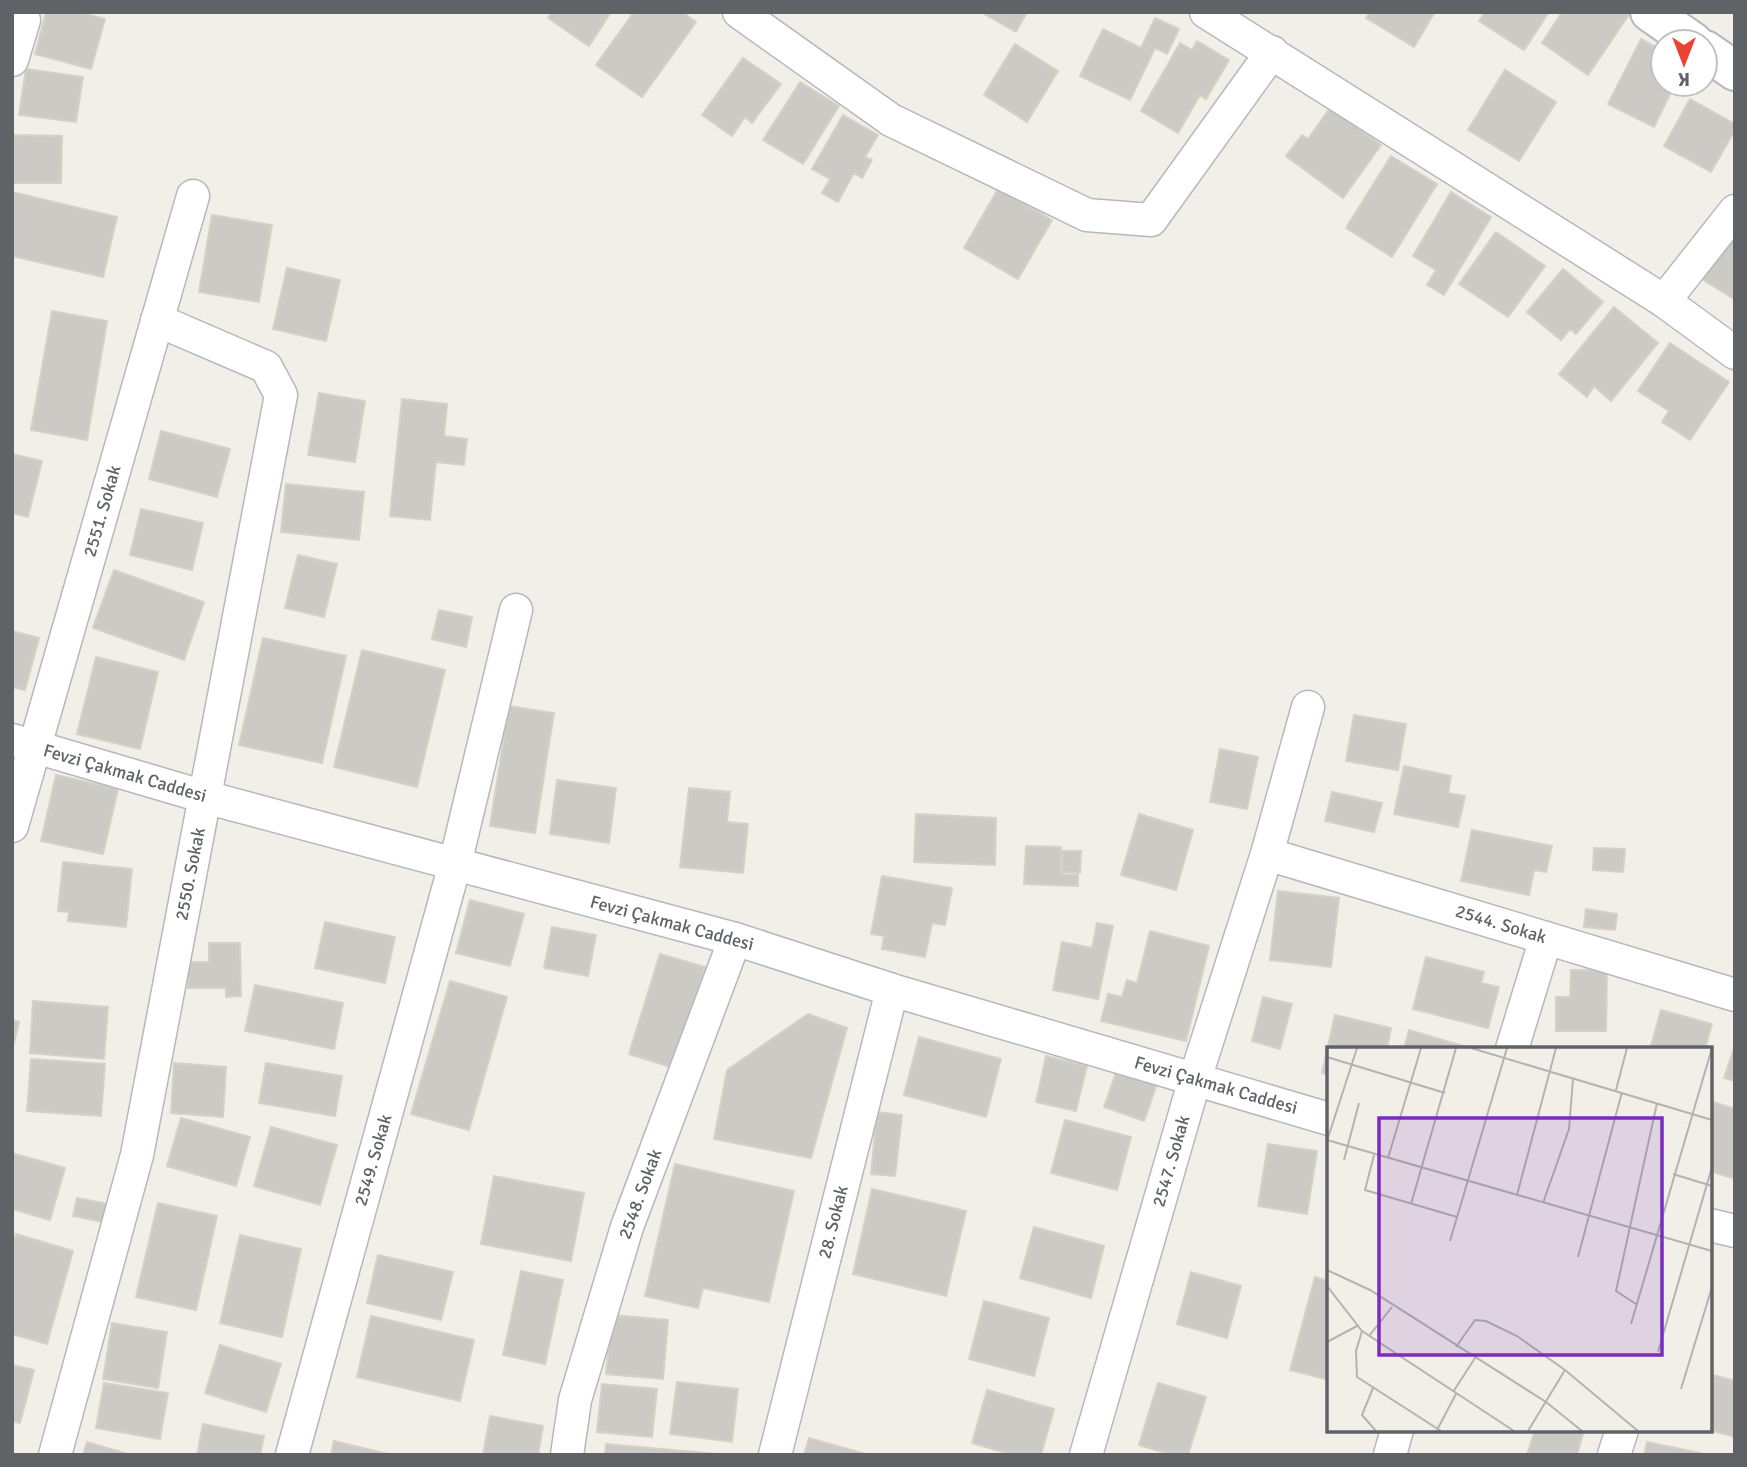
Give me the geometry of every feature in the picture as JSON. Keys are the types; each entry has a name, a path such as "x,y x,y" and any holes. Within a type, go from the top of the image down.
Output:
{"street":[{"path":"739,12 891,120 1087,215 1151,220 1272,52"},
{"path":"1206,12 1664,301 1735,352"},
{"path":"1650,12 1673,28"},
{"path":"12,60 24,20"},
{"path":"1719,60 1735,71"},
{"name":"2551. Sokak","path":"12,826 23,744 157,320 193,195"},
{"path":"1664,301 1735,211"},
{"name":"2550. Sokak","path":"55,1455 137,1155 281,396 265,367 157,320"},
{"name":"2549. Sokak","path":"292,1455 455,864 516,610"},
{"name":"2547. Sokak","path":"1086,1455 1195,1079 1267,855 1308,707"},
{"name":"Fevzi Çakmak Caddesi","path":"23,744 205,797 735,939 892,989 1327,1118"},
{"name":"2544. Sokak","path":"1267,855 1735,995"},
{"path":"1512,1047 1546,938"},
{"name":"2548. Sokak","path":"567,1455 575,1400 626,1227 735,939"},
{"name":"28. Sokak","path":"775,1455 892,989"},
{"path":"1712,1225 1735,1231"},
{"path":"1390,1455 1396,1432"},
{"path":"1614,1455 1621,1432"}],"building":[{"path":"46,12 79,12 105,19 91,69 35,54"},
{"path":"552,12 611,12 589,46 548,18"},
{"path":"634,12 682,12 696,22 642,97 596,65"},
{"path":"981,12 1027,12 1016,32"},
{"path":"1370,12 1435,12 1414,47 1366,18"},
{"path":"1485,12 1549,12 1524,50 1479,21"},
{"path":"1562,12 1630,13 1588,75 1542,43"},
{"path":"1155,18 1179,29 1167,54 1155,48 1130,100 1080,76 1103,29 1141,48"},
{"path":"1641,39 1649,43 1649,98 1668,98 1654,127 1608,104"},
{"path":"1197,41 1229,60 1206,99 1200,95 1178,133 1141,111 1180,43 1192,50"},
{"path":"1015,44 1058,71 1027,122 984,95"},
{"path":"743,58 781,84 752,123 745,117 732,136 702,115"},
{"path":"26,69 83,77 76,122 19,115"},
{"path":"1505,70 1556,102 1519,161 1468,130"},
{"path":"800,82 839,106 803,164 763,140"},
{"path":"1690,99 1735,124 1735,130 1711,172 1664,146"},
{"path":"1330,108 1381,145 1343,198 1286,156 1302,135 1308,139"},
{"path":"843,115 878,135 865,157 872,160 862,178 854,173 838,202 822,193 830,179 812,169"},
{"path":"12,135 62,136 61,183 12,183"},
{"path":"1391,156 1437,184 1392,257 1346,228"},
{"path":"998,189 1052,220 1018,279 964,248"},
{"path":"12,192 117,217 103,277 12,256"},
{"path":"1451,192 1491,217 1444,295 1427,285 1436,270 1413,256"},
{"path":"212,215 272,225 259,302 199,292"},
{"path":"1735,228 1735,299 1734,299 1702,279"},
{"path":"1496,232 1545,266 1508,317 1459,284"},
{"path":"287,268 340,280 326,341 273,329"},
{"path":"1563,269 1603,302 1576,334 1570,329 1561,340 1527,312"},
{"path":"1614,307 1658,343 1611,401 1594,386 1587,397 1559,374"},
{"path":"52,311 107,321 87,440 31,430"},
{"path":"1670,343 1729,382 1690,440 1662,422 1669,411 1638,391"},
{"path":"319,393 365,401 355,462 308,455"},
{"path":"402,399 447,404 444,436 467,439 464,465 436,462 430,520 390,516"},
{"path":"161,431 230,449 217,497 149,479"},
{"path":"12,454 42,461 28,517 12,513"},
{"path":"286,484 364,492 359,540 281,532"},
{"path":"141,509 203,523 192,570 130,555"},
{"path":"298,555 337,564 324,617 285,608"},
{"path":"114,570 204,602 184,660 93,628"},
{"path":"439,610 472,617 466,647 432,639"},
{"path":"12,631 39,638 25,690 12,687"},
{"path":"263,638 346,656 322,763 239,745"},
{"path":"362,650 445,670 417,787 334,767"},
{"path":"96,657 158,672 140,749 77,734"},
{"path":"509,706 554,713 535,833 490,826"},
{"path":"1354,715 1406,724 1398,770 1346,761"},
{"path":"1220,749 1258,757 1247,809 1210,802"},
{"path":"1404,766 1451,776 1448,793 1465,796 1458,827 1394,814"},
{"path":"56,775 118,789 103,854 41,841"},
{"path":"557,780 616,788 609,843 550,834"},
{"path":"689,788 730,792 727,822 748,824 743,873 680,867"},
{"path":"1332,792 1382,803 1374,832 1325,821"},
{"path":"916,814 996,818 995,865 914,862"},
{"path":"1139,814 1193,830 1176,890 1121,875"},
{"path":"1472,830 1552,846 1546,872 1534,870 1529,895 1461,881"},
{"path":"1026,846 1061,847 1061,874 1078,875 1078,886 1024,884"},
{"path":"1594,848 1625,849 1623,872 1593,870"},
{"path":"1063,851 1081,851 1080,873 1062,872"},
{"path":"63,862 132,869 126,927 68,921 69,912 58,911"},
{"path":"882,876 952,888 945,925 932,923 925,957 882,949 884,936 871,934"},
{"path":"1278,891 1339,898 1331,967 1270,960"},
{"path":"470,900 524,914 510,966 456,953"},
{"path":"1586,909 1617,914 1615,930 1584,927"},
{"path":"325,922 395,937 385,983 315,968"},
{"path":"1097,923 1113,926 1098,999 1053,990 1062,942 1092,948"},
{"path":"552,927 596,935 588,976 544,968"},
{"path":"1150,931 1209,946 1186,1041 1101,1021 1108,994 1122,997 1127,980 1137,983"},
{"path":"209,943 240,943 241,996 226,997 226,988 188,988 188,962 209,962"},
{"path":"660,954 705,967 674,1068 629,1054"},
{"path":"1426,957 1484,972 1481,983 1499,987 1488,1028 1413,1009"},
{"path":"1571,970 1607,970 1606,1031 1556,1031 1556,997 1570,997"},
{"path":"450,981 507,997 469,1130 411,1114"},
{"path":"255,985 343,1003 334,1049 245,1031"},
{"path":"1263,997 1292,1004 1280,1049 1252,1041"},
{"path":"33,1001 108,1007 104,1059 30,1053"},
{"path":"1661,1010 1712,1024 1706,1047 1651,1047"},
{"path":"808,1014 847,1028 811,1158 714,1139 727,1070"},
{"path":"1335,1015 1391,1028 1387,1047 1328,1047"},
{"path":"12,1020 19,1022 12,1051"},
{"path":"1409,1030 1466,1047 1405,1047"},
{"path":"919,1037 1001,1059 986,1117 904,1095"},
{"path":"1735,1045 1735,1081 1724,1078"},
{"path":"1327,1051 1327,1074 1322,1073"},
{"path":"1046,1056 1087,1066 1076,1111 1036,1102"},
{"path":"31,1059 105,1064 101,1116 27,1111"},
{"path":"174,1063 226,1067 223,1117 171,1113"},
{"path":"266,1063 342,1076 335,1116 259,1103"},
{"path":"1119,1064 1159,1078 1144,1121 1104,1107"},
{"path":"1712,1102 1735,1109 1735,1179 1712,1172"},
{"path":"877,1112 902,1115 895,1176 871,1174"},
{"path":"181,1118 250,1137 236,1186 167,1166"},
{"path":"1065,1120 1131,1137 1117,1190 1051,1173"},
{"path":"271,1127 337,1145 320,1205 254,1186"},
{"path":"1268,1144 1317,1151 1307,1214 1258,1206"},
{"path":"12,1153 65,1168 50,1220 12,1209"},
{"path":"675,1164 794,1191 769,1302 703,1288 698,1308 645,1296"},
{"path":"494,1176 584,1193 571,1261 481,1244"},
{"path":"872,1189 966,1211 946,1296 853,1274"},
{"path":"77,1198 108,1204 104,1222 73,1216"},
{"path":"158,1203 217,1216 196,1310 136,1297"},
{"path":"1034,1227 1104,1246 1091,1298 1020,1278"},
{"path":"16,1234 73,1251 47,1344 12,1334 12,1247"},
{"path":"240,1235 301,1249 282,1337 220,1323"},
{"path":"378,1255 453,1272 441,1320 367,1303"},
{"path":"521,1271 563,1280 545,1364 503,1355"},
{"path":"1191,1272 1241,1286 1227,1338 1177,1324"},
{"path":"1315,1277 1327,1280 1327,1379 1290,1370"},
{"path":"984,1301 1049,1318 1034,1376 969,1359"},
{"path":"612,1315 668,1320 663,1379 606,1374"},
{"path":"371,1316 474,1340 460,1401 357,1377"},
{"path":"112,1323 167,1332 158,1388 103,1379"},
{"path":"220,1345 281,1364 266,1412 205,1393"},
{"path":"12,1365 34,1370 20,1423 12,1421"},
{"path":"1712,1375 1735,1381 1735,1437 1712,1431"},
{"path":"677,1382 738,1389 732,1442 670,1434"},
{"path":"104,1383 168,1393 160,1439 96,1428"},
{"path":"1158,1383 1206,1397 1188,1455 1172,1455 1139,1445"},
{"path":"602,1384 657,1389 652,1437 597,1432"},
{"path":"987,1390 1054,1409 1041,1455 1013,1455 972,1443"},
{"path":"490,1416 543,1426 538,1455 483,1455"},
{"path":"203,1424 264,1436 260,1455 197,1455"},
{"path":"1534,1432 1583,1432 1577,1455 1527,1455"},
{"path":"809,1438 869,1455 804,1455"},
{"path":"334,1441 392,1455 331,1455"},
{"path":"87,1442 131,1455 83,1455"},
{"path":"1647,1442 1705,1454 1705,1455 1644,1455"},
{"path":"606,1444 717,1454 717,1455 605,1455"}]}
